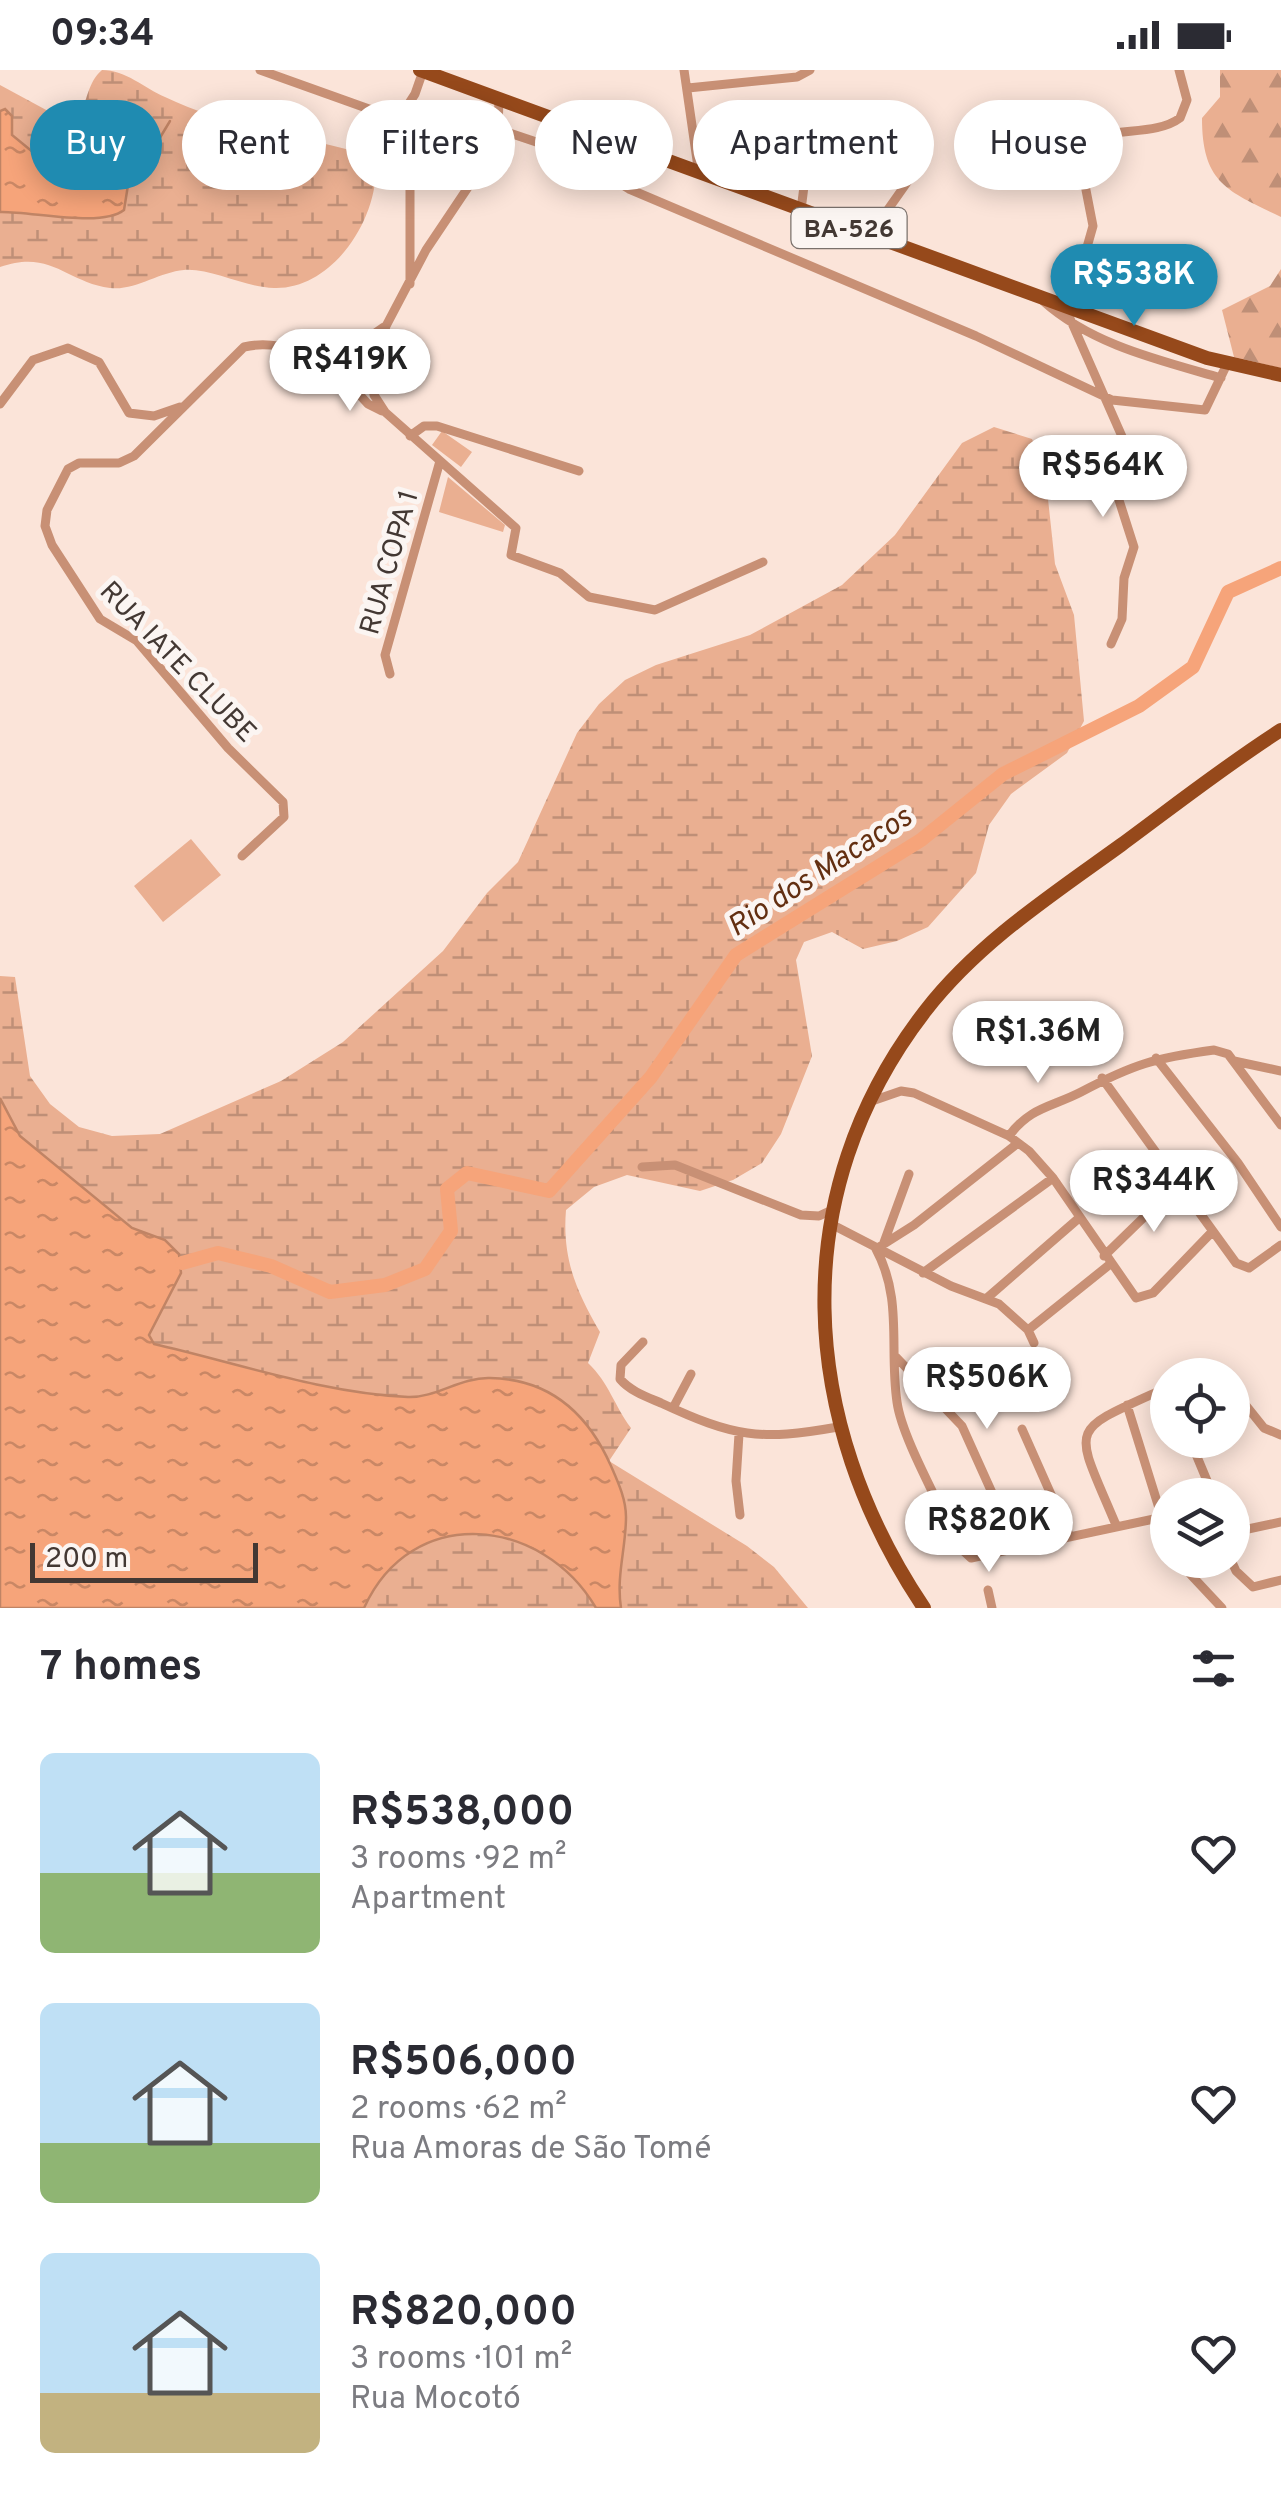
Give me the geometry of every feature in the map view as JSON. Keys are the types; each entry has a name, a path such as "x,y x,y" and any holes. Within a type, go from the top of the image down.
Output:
{"main road":[{"name":"BA-526","path":"422,70 535,113"},
{"name":"BA-526","path":"744,190 1037,296 1224,371 1281,375"},
{"path":"924,1608 872,1520 838,1427 825,1362 823,1294 832,1216 856,1136 900,1047 974,957 1023,916 1281,730"}],"street":[{"path":"260,70 346,103"},
{"path":"411,100 422,70"},
{"path":"684,70 693,127"},
{"path":"688,88 796,77 810,70"},
{"path":"1111,644 1122,619 1124,578 1134,547 1118,497 1123,436 1068,308 1093,226 1080,145 1174,123 1187,106 1179,70"},
{"path":"410,190 410,284"},
{"path":"386,326 350,350 338,366 345,379 360,382 372,370 386,326 426,250 466,190"},
{"path":"633,190 1118,401 1206,410 1224,371 1150,359 1074,327 1037,296"},
{"path":"801,210 804,190"},
{"path":"869,235 902,190"},
{"name":"RUA IATE CLUBE","path":"242,856 284,817 282,802 228,748 137,640 100,619 58,555 45,526 51,500 68,469 79,464 118,463 134,456 244,347 268,345 310,355"},
{"path":"0,404 33,360 68,348 99,362 129,412 154,416 182,406"},
{"path":"310,355 364,351 372,370"},
{"name":"RUA COPA 1","path":"310,355 345,379 368,404 385,412"},
{"name":"RUA COPA 1","path":"372,370 374,395 385,412 516,528 510,555 560,573 589,596 655,610 763,562"},
{"path":"410,436 424,426 437,426 578,471"},
{"name":"RUA COPA 1","path":"390,674 384,655 440,461"},
{"path":"879,1247 1014,1139 1031,1112 1078,1093 1102,1078 1156,1058 1214,1050 1234,1061 1281,1071"},
{"path":"1156,1058 1238,1163 1281,1227"},
{"path":"1234,1061 1281,1125"},
{"path":"1102,1078 1176,1186 1236,1263 1249,1268 1281,1245"},
{"path":"872,1101 901,1091 914,1093 1014,1139 1053,1178 1132,1296 1153,1294 1211,1233"},
{"path":"642,1167 675,1165 801,1215 832,1216 924,1273 986,1298 1028,1330 1034,1343"},
{"path":"909,1174 879,1247 892,1286 897,1404 964,1555 981,1558 1016,1546 1150,1519"},
{"path":"924,1273 1053,1178"},
{"path":"1028,1330 1107,1260 1176,1186"},
{"path":"986,1298 1079,1218"},
{"path":"643,1342 621,1365 620,1380 672,1408 739,1434 768,1438 838,1427"},
{"path":"896,1357 962,1426 1016,1546"},
{"path":"672,1408 690,1374"},
{"path":"1116,1525 1083,1443 1096,1420 1150,1395"},
{"path":"1126,1405 1152,1478"},
{"path":"1250,1410 1264,1428 1281,1435"},
{"path":"1022,1429 1070,1535"},
{"path":"739,1434 740,1515"},
{"path":"1250,1529 1281,1522"},
{"path":"1194,1578 1222,1608"},
{"path":"1243,1578 1253,1588 1281,1580"},
{"path":"988,1590 992,1608"}],"green space":[{"path":"102,70 111,71 182,104 182,190 326,190 326,145 346,149 346,190 373,190 363,223 335,262 317,276 296,285 274,288 184,270 129,287 110,288 46,264 18,262 0,267 0,85 30,101 30,190 162,190 162,100 85,100"},
{"path":"1220,70 1281,70 1281,217 1233,192 1213,171 1207,158 1202,118 1220,97"},
{"path":"1281,269 1281,368 1234,357 1222,310 1270,286"},
{"path":"352,352 366,355 368,374 356,381 343,374 342,361"},
{"path":"994,427 1032,439 1045,471 1055,564 1074,615 1084,721 1067,753 1011,794 989,825 976,873 928,927 897,941 863,949 832,932 804,942 796,960 812,1056 781,1134 762,1163 733,1180 700,1191 627,1175 594,1187 566,1210 566,1244 572,1274 600,1332 588,1363 631,1428 609,1461 747,1546 774,1567 808,1608 347,1608 196,1420 0,1134 0,976 15,977 30,1076 50,1104 79,1127 112,1136 160,1134 281,1081 343,1042 443,951 487,893 518,862 577,733 599,704 625,680 656,665 750,635 842,585 895,535 962,443"},
{"path":"442,431 472,452 461,467 432,445"},
{"path":"448,477 505,525 503,532 439,512"},
{"path":"191,839 221,875 163,922 134,886"}],"water":[{"path":"5,109 12,116 12,135 30,150 30,190 127,190 124,210 99,218 0,212 0,111"},
{"path":"0,1098 20,1136 132,1228 165,1240 179,1254 181,1273 149,1335 154,1344 344,1390 408,1397 490,1378 531,1385 565,1403 602,1447 623,1497 626,1517 621,1608 596,1608 573,1578 544,1555 512,1540 478,1534 445,1537 413,1550 386,1574 364,1608 0,1608"}],"waterway":[{"path":"162,134 170,121"},
{"name":"Rio dos Macacos","path":"182,1263 218,1253 271,1266 330,1292 385,1285 425,1269 451,1231 447,1189 467,1173 549,1191 651,1077 736,955 921,840 1003,774 1139,706 1193,667 1228,592 1281,568"}]}
